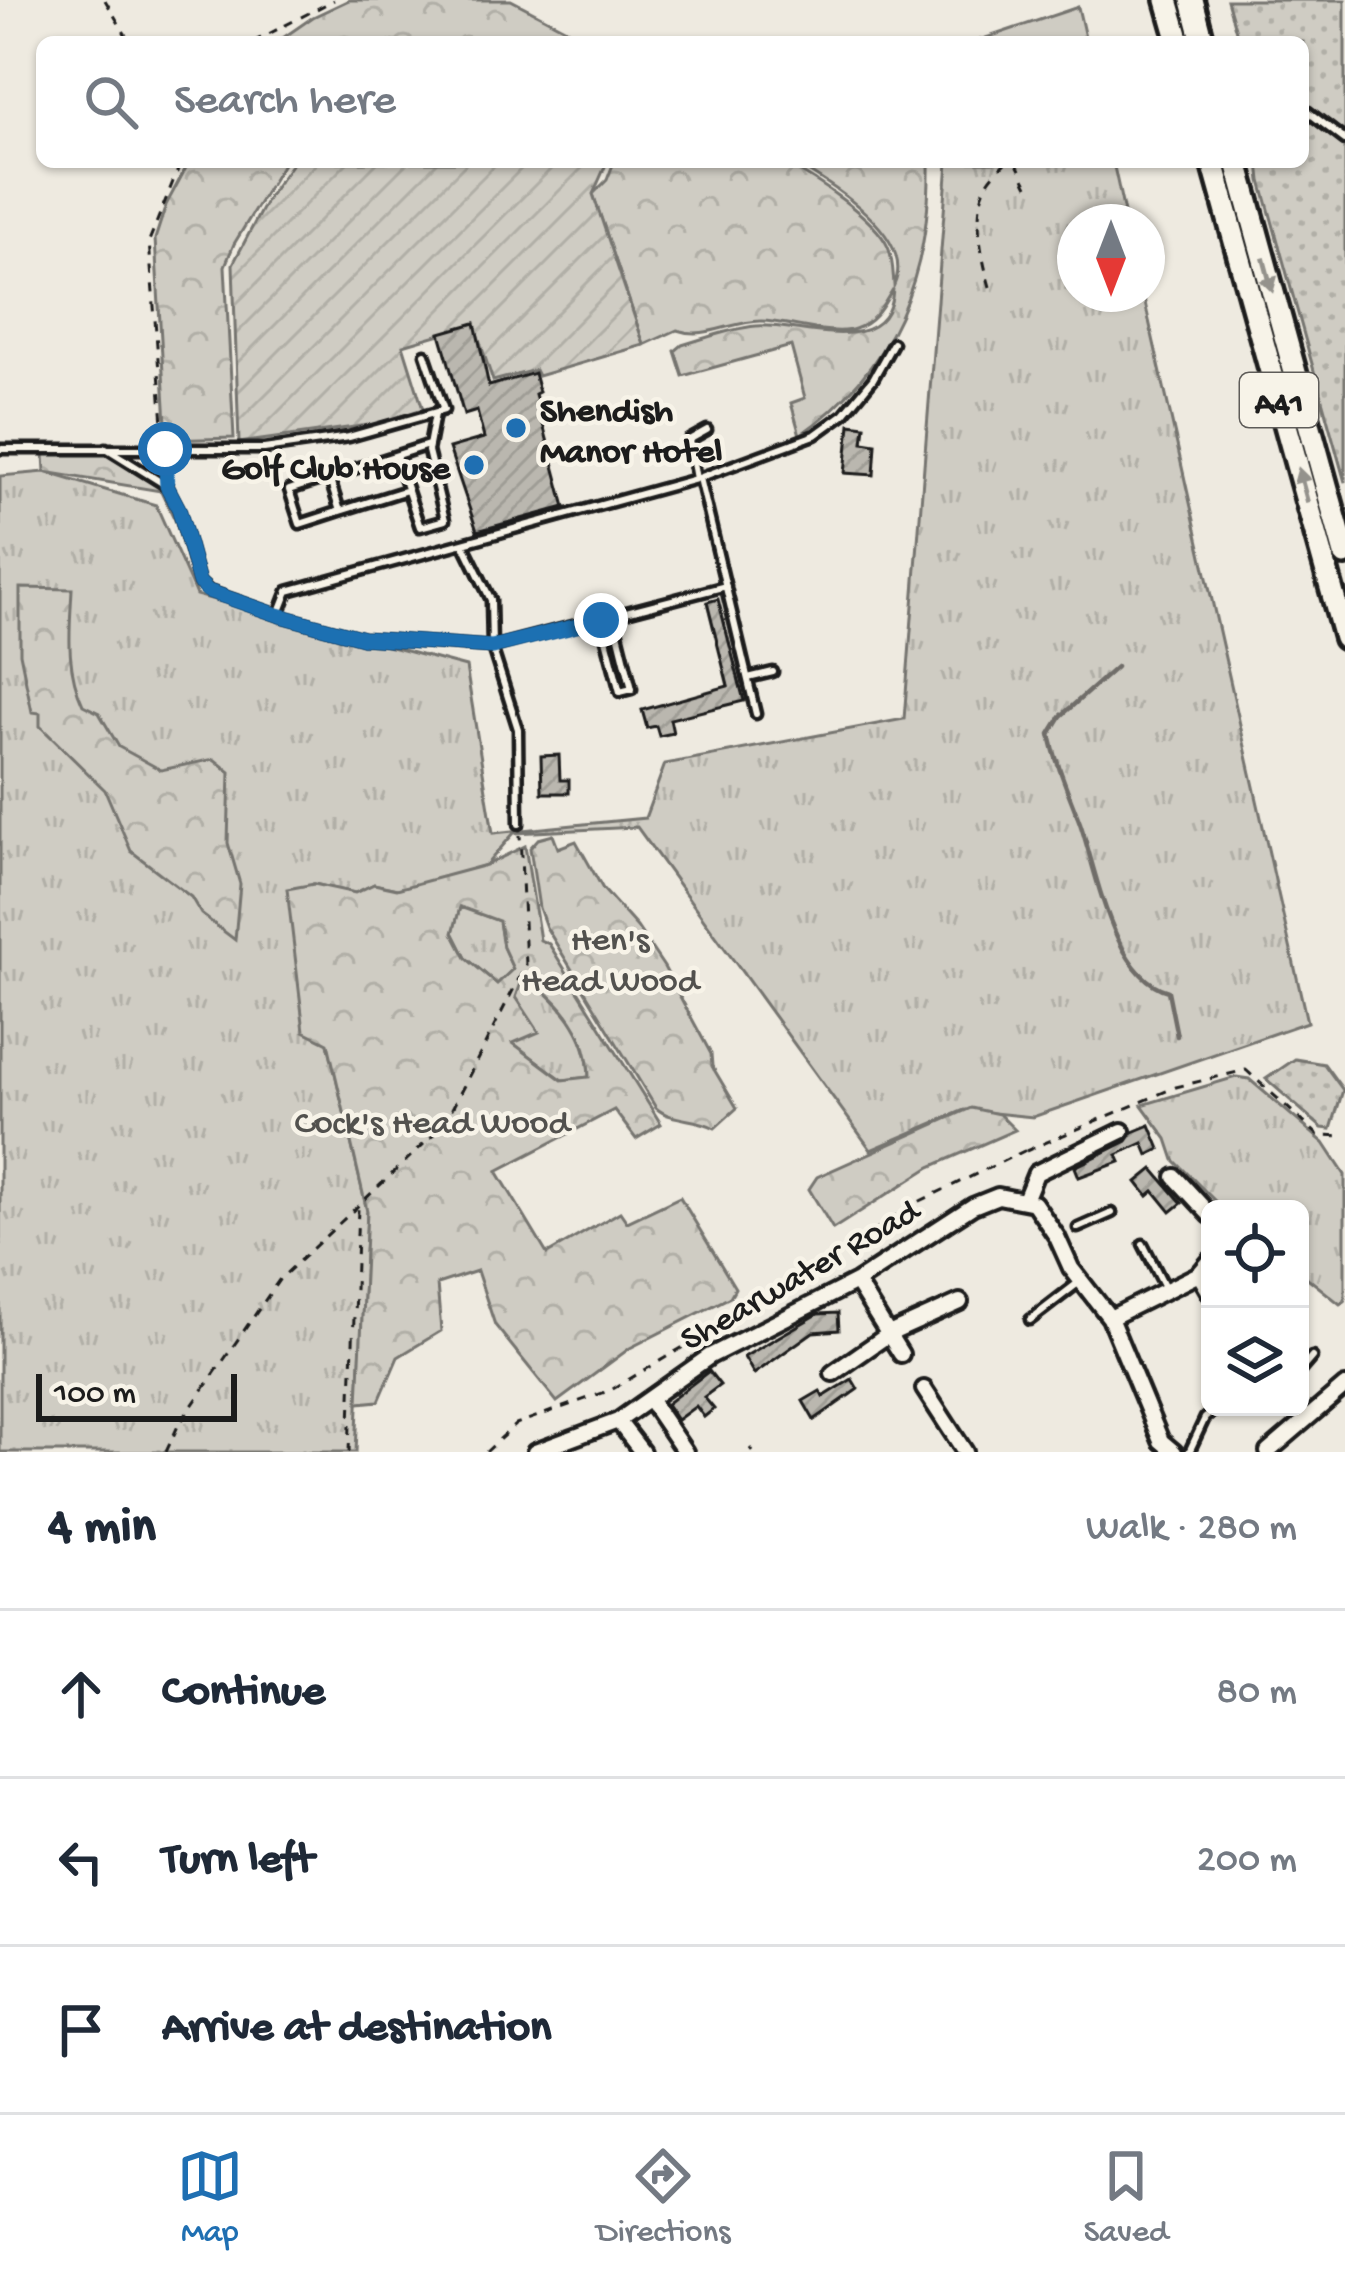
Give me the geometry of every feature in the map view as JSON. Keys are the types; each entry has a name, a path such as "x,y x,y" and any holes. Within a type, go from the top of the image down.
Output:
{"highway":[{"path":"1167,0 1177,36"},
{"path":"1192,0 1201,36"},
{"name":"A41","path":"1215,168 1345,638"},
{"name":"A41","path":"1239,168 1345,554"}],"street":[{"path":"1122,1131 1036,1173 1025,1200 1069,1232 1080,1280 1110,1318 1161,1441 1174,1452"},
{"path":"1174,1177 1201,1206"},
{"name":"Shearwater Road","path":"535,1452 618,1421 710,1356 856,1282 973,1205 998,1196 1025,1200"},
{"path":"1110,1318 1201,1272"},
{"path":"856,1282 901,1354"},
{"path":"833,1373 889,1334 960,1302"},
{"path":"1268,1452 1345,1386"},
{"path":"924,1389 965,1452"},
{"path":"650,1399 685,1452"},
{"path":"618,1421 642,1452"}],"lane":[{"path":"1309,113 1345,140"},
{"path":"278,615 288,591 698,478 815,436 844,414 873,380 893,343"},
{"path":"0,449 308,445 444,410 425,354"},
{"path":"396,456 420,527 446,520 428,445 434,414"},
{"path":"707,430 689,440 756,714"},
{"path":"407,490 300,524 289,490 428,445"},
{"path":"106,448 167,486 179,509 199,582 208,591 363,638 492,647 726,586"},
{"path":"329,477 340,512"},
{"path":"463,543 491,600 492,647 518,729 519,824"},
{"path":"601,620 620,692 632,689 614,617"},
{"path":"748,678 773,672"},
{"path":"1069,1232 1112,1213"},
{"path":"1143,1244 1167,1291"},
{"path":"1030,1320 1080,1280"},
{"path":"1309,1360 1312,1357"},
{"path":"1189,1452 1208,1416"}],"path":[{"path":"105,0 126,36"},
{"path":"265,36 334,0"},
{"path":"165,449 149,241 179,168"},
{"path":"990,287 983,262 983,193 1001,168"},
{"path":"1019,168 1028,186"},
{"path":"166,1452 178,1426 279,1280 443,1126 526,965 519,824"},
{"path":"486,1452 516,1424 611,1390 838,1255 912,1205 1176,1087 1246,1070 1318,1135 1345,1136"},
{"path":"1024,1151 1036,1173"},
{"path":"349,1452 358,1206"}],"green space":[{"path":"349,0 511,0 580,36 286,36"},
{"path":"1227,0 1345,0 1345,482 1260,168 1309,168 1309,36 1237,36"},
{"path":"1078,7 1085,36 992,36"},
{"path":"186,168 280,168 225,266 234,438 167,440 155,239"},
{"path":"289,168 604,168 593,194 644,345 538,376 535,370 493,381 474,324 403,345 423,409 376,424 239,443 233,264"},
{"path":"612,168 794,168 857,211 881,235 892,261 894,285 898,267 882,230 847,197 803,168 929,168 923,243 914,280 882,350 860,381 800,435 791,403 805,398 791,346 683,376 675,351 682,345 756,326 859,332 876,325 888,311 893,289 874,317 855,329 750,322 698,333 677,330 644,345 593,194"},
{"path":"948,168 1114,168 1122,204 1057,204 1057,312 1147,312 1307,1022 1033,1117 964,1110 871,1150 637,827 514,833 486,865 397,889 374,884 355,893 314,884 328,1043 367,1211 356,1452 0,1452 0,476 45,472 156,505 196,595 466,667 493,833 645,818 665,764 904,719"},
{"path":"94,448 142,470 171,502 187,544 196,595 176,522 161,491 45,472 44,454 83,454"},
{"path":"20,588 72,589 70,648 77,691 83,705 99,713 119,747 161,770 214,759 230,772 228,843 240,884 235,940 201,914 191,897 131,851 105,790 40,726 40,713 32,712 20,653"},
{"name":"Hen's Head Wood","path":"553,835 558,848 576,841 603,889 664,967 737,1108 715,1128 656,1108 546,927 530,848 538,839"},
{"name":"Cock's Head Wood","path":"525,846 540,940 549,944 661,1124 636,1139 614,1110 497,1171 547,1254 620,1212 627,1222 680,1197 735,1288 730,1297 630,1348 557,1402 495,1325 477,1271 437,1284 441,1331 398,1357 379,1401 358,1403 367,1211 328,1043 304,1031 287,889 314,884 355,893 374,884 397,889 486,865","holes":["460,907 499,921 513,969 497,984 466,958 453,933","524,975 570,1018 584,1046 589,1077 562,1080 513,1043 539,1032 516,997"]},
{"path":"460,906 499,921 513,969 497,984 466,958 453,932"},
{"path":"523,974 569,1018 583,1046 589,1077 563,1080 512,1043"},
{"path":"1295,1059 1324,1064 1343,1090 1331,1129 1322,1128 1266,1079"},
{"path":"1236,1077 1249,1079 1324,1143 1345,1175 1345,1301 1340,1304 1309,1279 1309,1200 1214,1200 1174,1160 1167,1139 1142,1105"},
{"path":"971,1108 999,1114 1015,1130 930,1167 833,1229 809,1189 817,1177"}],"building":[{"name":"Shendish Manor Hotel","path":"475,323 489,386 534,373 539,392 535,394 565,507 477,531 449,448 484,438 477,411 464,415 440,333"},
{"path":"850,424 865,426 863,442 876,444 874,475 845,473"},
{"path":"718,599 744,701 670,719 673,733 659,736 656,726 647,728 642,710 728,686 707,602"},
{"path":"559,755 560,780 569,780 569,793 542,793 541,756"},
{"path":"1150,1125 1160,1149 1148,1155 1143,1143 1117,1155 1120,1162 1079,1177 1075,1167"},
{"path":"1153,1169 1182,1203 1171,1212 1154,1191 1148,1196 1137,1182"},
{"path":"838,1313 839,1330 813,1332 754,1374 744,1357 818,1314"},
{"path":"709,1371 720,1385 704,1397 714,1409 704,1417 696,1406 677,1420 666,1404"},
{"path":"852,1379 858,1389 814,1420 803,1401 820,1391 823,1397"}],"waterway":[{"path":"1116,667 1061,716 1050,734 1109,919 1133,965 1168,991 1177,1036"}],"place":[{"name":"Shendish Manor Hotel","path":"516,428"},
{"name":"Golf Club House","path":"474,465"}],"route":[{"path":"165,449 167,486 179,509 199,582 208,591 363,638 492,647 601,620"}]}
